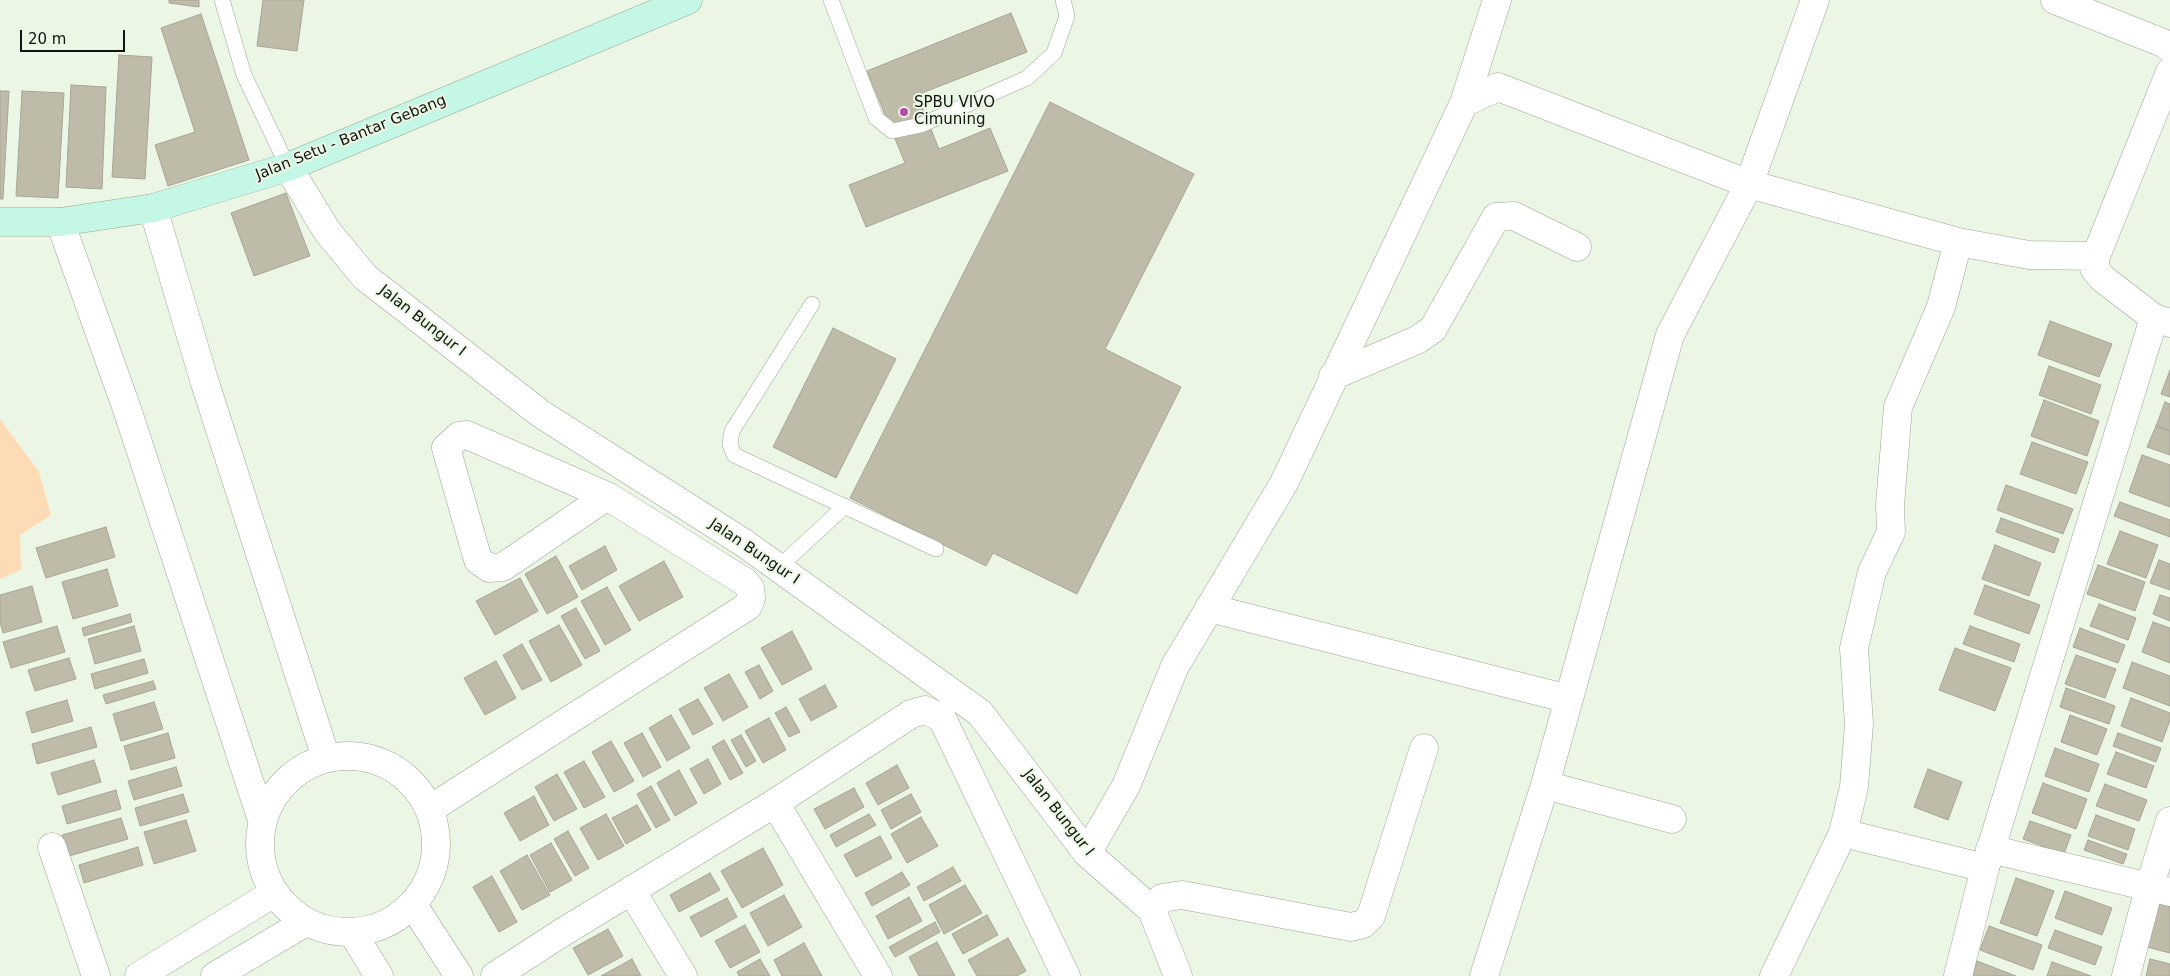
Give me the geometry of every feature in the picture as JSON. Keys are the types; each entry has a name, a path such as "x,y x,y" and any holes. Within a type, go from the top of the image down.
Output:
{"main road":[{"name":"Jalan Setu - Bantar Gebang","path":"0,222 60,222 153,208 288,167 688,0"}],"street":[{"path":"1087,853 1126,786 1175,666 1284,483 1333,376 1464,103 1497,0"},
{"path":"1484,976 1569,699 1670,335 1749,184 1815,0"},
{"path":"2055,0 2163,43 2170,48"},
{"path":"1464,103 1498,87 1749,184 1958,242 2029,255 2096,256"},
{"path":"1958,976 1988,858 2162,321 2102,278 2094,268 2096,256 2167,87"},
{"name":"Jalan Bungur I","path":"288,167 326,232 365,277 541,414 744,544 980,713 1087,853 1152,910 1178,976"},
{"path":"153,208 204,380 326,758"},
{"path":"1333,376 1417,340 1433,329 1496,217 1514,216 1577,247"},
{"path":"60,222 127,409 262,820"},
{"path":"1774,976 1843,833 1854,787 1859,724 1854,648 1872,572 1891,532 1890,505 1898,407 1941,307 1958,242"},
{"path":"430,809 748,606 751,598 750,588 745,582 607,496 467,435 458,436 446,448 478,560 489,568 503,567 607,496"},
{"path":"1209,608 1569,699"},
{"path":"495,976 631,890 775,803 911,714 925,710 942,718 1066,976"},
{"path":"1152,910 1162,898 1182,895 1351,927 1363,924 1371,916 1424,748"},
{"path":"348,755 374,758 398,770 417,787 430,809 437,834 436,860 428,884 413,905 395,919 375,928 352,932 328,930 306,922 288,909 274,893 263,870 259,845 262,820 274,794 294,773 320,759 326,758 348,755"},
{"path":"1544,785 1672,819"},
{"path":"775,803 878,976"},
{"path":"2126,976 2159,890 2170,821"},
{"path":"1843,833 2159,890"},
{"path":"52,847 96,976"},
{"path":"631,890 683,976"},
{"path":"138,976 274,893"},
{"path":"413,905 459,976"},
{"path":"215,976 306,922"},
{"path":"352,932 379,976"}],"lane":[{"path":"222,0 244,75 288,167"},
{"path":"831,0 876,118 892,131 921,125 1027,78 1054,53 1067,16 1063,0"},
{"path":"812,304 732,431 730,444 734,456 936,549"},
{"path":"778,568 845,506"}],"shaded area":[{"path":"0,419 39,472 51,515 20,535 21,570 0,579"}],"building":[{"path":"169,0 199,0 199,7 169,3"},
{"path":"263,0 304,0 297,51 257,46"},
{"name":"SPBU VIVO Cimuning","path":"1011,13 1027,52 917,95 939,149 990,128 1008,171 866,227 849,185 905,163 867,71"},
{"path":"201,14 249,160 168,186 155,145 195,132 161,28"},
{"path":"119,55 152,57 145,179 112,177"},
{"path":"71,85 106,87 102,189 66,187"},
{"path":"0,91 9,91 3,199 0,199"},
{"path":"22,91 64,93 58,198 16,196"},
{"path":"1050,102 1194,174 1105,349 1181,387 1077,594 993,553 986,566 850,498"},
{"path":"286,193 310,256 254,276 231,213"},
{"path":"2050,321 2112,344 2099,377 2038,355"},
{"path":"833,328 896,359 836,478 773,447"},
{"path":"2049,366 2101,385 2091,414 2039,395"},
{"path":"2170,370 2170,397 2161,394"},
{"path":"2044,400 2099,421 2087,456 2031,436"},
{"path":"2165,402 2170,404 2170,431 2156,426"},
{"path":"2156,426 2170,431 2170,455 2147,447"},
{"path":"2032,442 2088,462 2076,494 2020,474"},
{"path":"2142,455 2170,465 2170,507 2129,492"},
{"path":"2006,485 2073,509 2063,534 1997,510"},
{"path":"2120,502 2170,520 2170,537 2114,516"},
{"path":"2001,518 2059,539 2054,553 1996,532"},
{"path":"106,527 115,557 46,578 36,548"},
{"path":"2120,531 2158,545 2146,578 2107,564"},
{"path":"1995,545 2041,563 2029,596 1982,579"},
{"path":"605,546 617,570 582,590 569,566"},
{"path":"556,556 578,597 547,614 525,574"},
{"path":"2159,560 2170,564 2170,590 2150,583"},
{"path":"664,561 683,597 639,621 619,586"},
{"path":"2098,565 2145,582 2135,611 2087,594"},
{"path":"107,569 118,606 73,619 62,582"},
{"path":"520,578 538,611 495,635 476,601"},
{"path":"1985,585 2040,605 2029,634 1974,614"},
{"path":"32,586 42,622 3,633 0,622 0,595"},
{"path":"607,587 631,630 605,645 581,601"},
{"path":"2160,595 2170,598 2170,621 2153,614"},
{"path":"2099,604 2136,618 2128,640 2090,626"},
{"path":"576,608 600,651 585,659 561,616"},
{"path":"130,614 132,622 84,636 82,628"},
{"path":"2153,622 2170,628 2170,663 2142,652"},
{"path":"559,625 582,665 551,682 529,641"},
{"path":"57,626 65,652 11,668 3,642"},
{"path":"134,626 141,651 95,664 88,639"},
{"path":"1970,626 2020,644 2014,662 1963,644"},
{"path":"2080,628 2125,645 2118,663 2073,647"},
{"path":"792,631 812,669 782,685 761,648"},
{"path":"522,644 542,680 522,690 503,655"},
{"path":"1955,648 2011,668 1995,711 1939,690"},
{"path":"2076,655 2116,669 2105,698 2065,684"},
{"path":"69,658 76,679 35,691 28,670"},
{"path":"144,659 148,673 95,689 91,674"},
{"path":"496,661 516,698 485,715 464,678"},
{"path":"2132,662 2170,676 2170,706 2123,688"},
{"path":"759,665 773,691 760,699 745,672"},
{"path":"729,674 748,707 723,721 704,688"},
{"path":"153,681 156,689 106,704 103,695"},
{"path":"825,685 837,707 811,721 799,699"},
{"path":"2066,688 2115,706 2109,724 2060,707"},
{"path":"2131,698 2170,713 2170,720 2162,742 2121,726"},
{"path":"698,699 713,724 693,735 679,709"},
{"path":"67,700 73,721 32,733 26,712"},
{"path":"154,702 163,729 121,741 113,714"},
{"path":"786,707 800,732 789,737 775,713"},
{"path":"671,715 690,748 667,761 649,728"},
{"path":"2070,715 2107,729 2097,755 2061,742"},
{"path":"769,718 786,750 763,763 745,731"},
{"path":"91,727 97,747 37,764 32,744"},
{"path":"168,733 175,758 131,770 124,746"},
{"path":"642,733 661,767 643,777 624,743"},
{"path":"2118,733 2161,748 2156,762 2113,746"},
{"path":"741,735 756,761 746,767 731,740"},
{"path":"724,740 743,773 730,780 712,747"},
{"path":"611,741 634,781 614,792 592,752"},
{"path":"2055,748 2099,764 2089,792 2045,776"},
{"path":"2116,752 2154,766 2146,788 2107,774"},
{"path":"708,759 721,784 704,794 690,769"},
{"path":"94,760 101,782 58,795 51,773"},
{"path":"584,761 605,797 584,808 564,772"},
{"path":"897,765 909,788 878,805 866,783"},
{"path":"176,767 182,786 134,800 128,781"},
{"path":"1928,769 1962,782 1948,820 1914,807"},
{"path":"679,770 697,803 675,816 657,783"},
{"path":"557,774 577,809 554,821 535,787"},
{"path":"2043,783 2087,799 2076,829 2032,813"},
{"path":"2105,784 2147,800 2139,821 2096,806"},
{"path":"651,786 670,820 656,828 637,794"},
{"path":"854,788 864,807 825,829 814,809"},
{"path":"116,790 121,809 67,824 62,806"},
{"path":"183,794 189,812 140,826 135,808"},
{"path":"911,794 921,812 891,829 881,810"},
{"path":"534,796 549,825 520,841 504,813"},
{"path":"637,805 651,830 626,844 612,818"},
{"path":"606,814 624,846 598,860 580,828"},
{"path":"869,814 876,825 836,847 830,835"},
{"path":"2096,815 2135,829 2128,850 2088,836"},
{"path":"921,817 938,846 907,863 891,834"},
{"path":"121,818 128,839 69,856 62,835"},
{"path":"186,820 196,851 154,864 144,832"},
{"path":"2030,821 2071,835 2064,854 2023,839"},
{"path":"568,831 589,868 575,876 554,839"},
{"path":"880,836 892,858 856,877 844,855"},
{"path":"2088,840 2127,854 2123,864 2084,850"},
{"path":"551,843 572,880 550,892 530,855"},
{"path":"138,847 143,865 84,883 79,865"},
{"path":"763,848 783,885 742,908 721,871"},
{"path":"527,855 550,895 522,910 500,871"},
{"path":"953,867 961,881 924,901 917,887"},
{"path":"902,872 910,885 872,906 865,893"},
{"path":"710,873 720,890 679,912 670,895"},
{"path":"492,876 517,922 499,932 473,887"},
{"path":"2016,878 2054,891 2037,936 2000,923"},
{"path":"965,885 982,913 944,934 929,905"},
{"path":"2065,891 2112,908 2102,935 2055,918"},
{"path":"784,895 802,927 768,946 750,913"},
{"path":"909,897 922,921 888,939 876,916"},
{"path":"727,898 737,917 701,937 690,917"},
{"path":"2161,899 2170,902 2170,953 2147,947"},
{"path":"987,915 998,935 963,954 952,934"},
{"path":"935,922 940,932 895,957 889,947"},
{"path":"745,925 760,952 730,968 715,941"},
{"path":"1989,926 2042,945 2033,970 1980,950"},
{"path":"608,929 623,956 588,975 573,948"},
{"path":"2055,930 2102,947 2095,965 2048,948"},
{"path":"1008,938 1026,971 1017,976 977,976 968,960"},
{"path":"937,942 955,976 919,976 909,957"},
{"path":"804,943 822,976 782,976 774,960"},
{"path":"632,959 641,976 601,976"},
{"path":"760,959 770,976 739,976 737,972"},
{"path":"2150,959 2170,964 2170,976 2146,976"},
{"path":"1977,961 2016,976 1972,976"},
{"path":"2052,962 2091,976 2047,976"}],"place":[{"name":"SPBU VIVO Cimuning","path":"904,112"}]}
